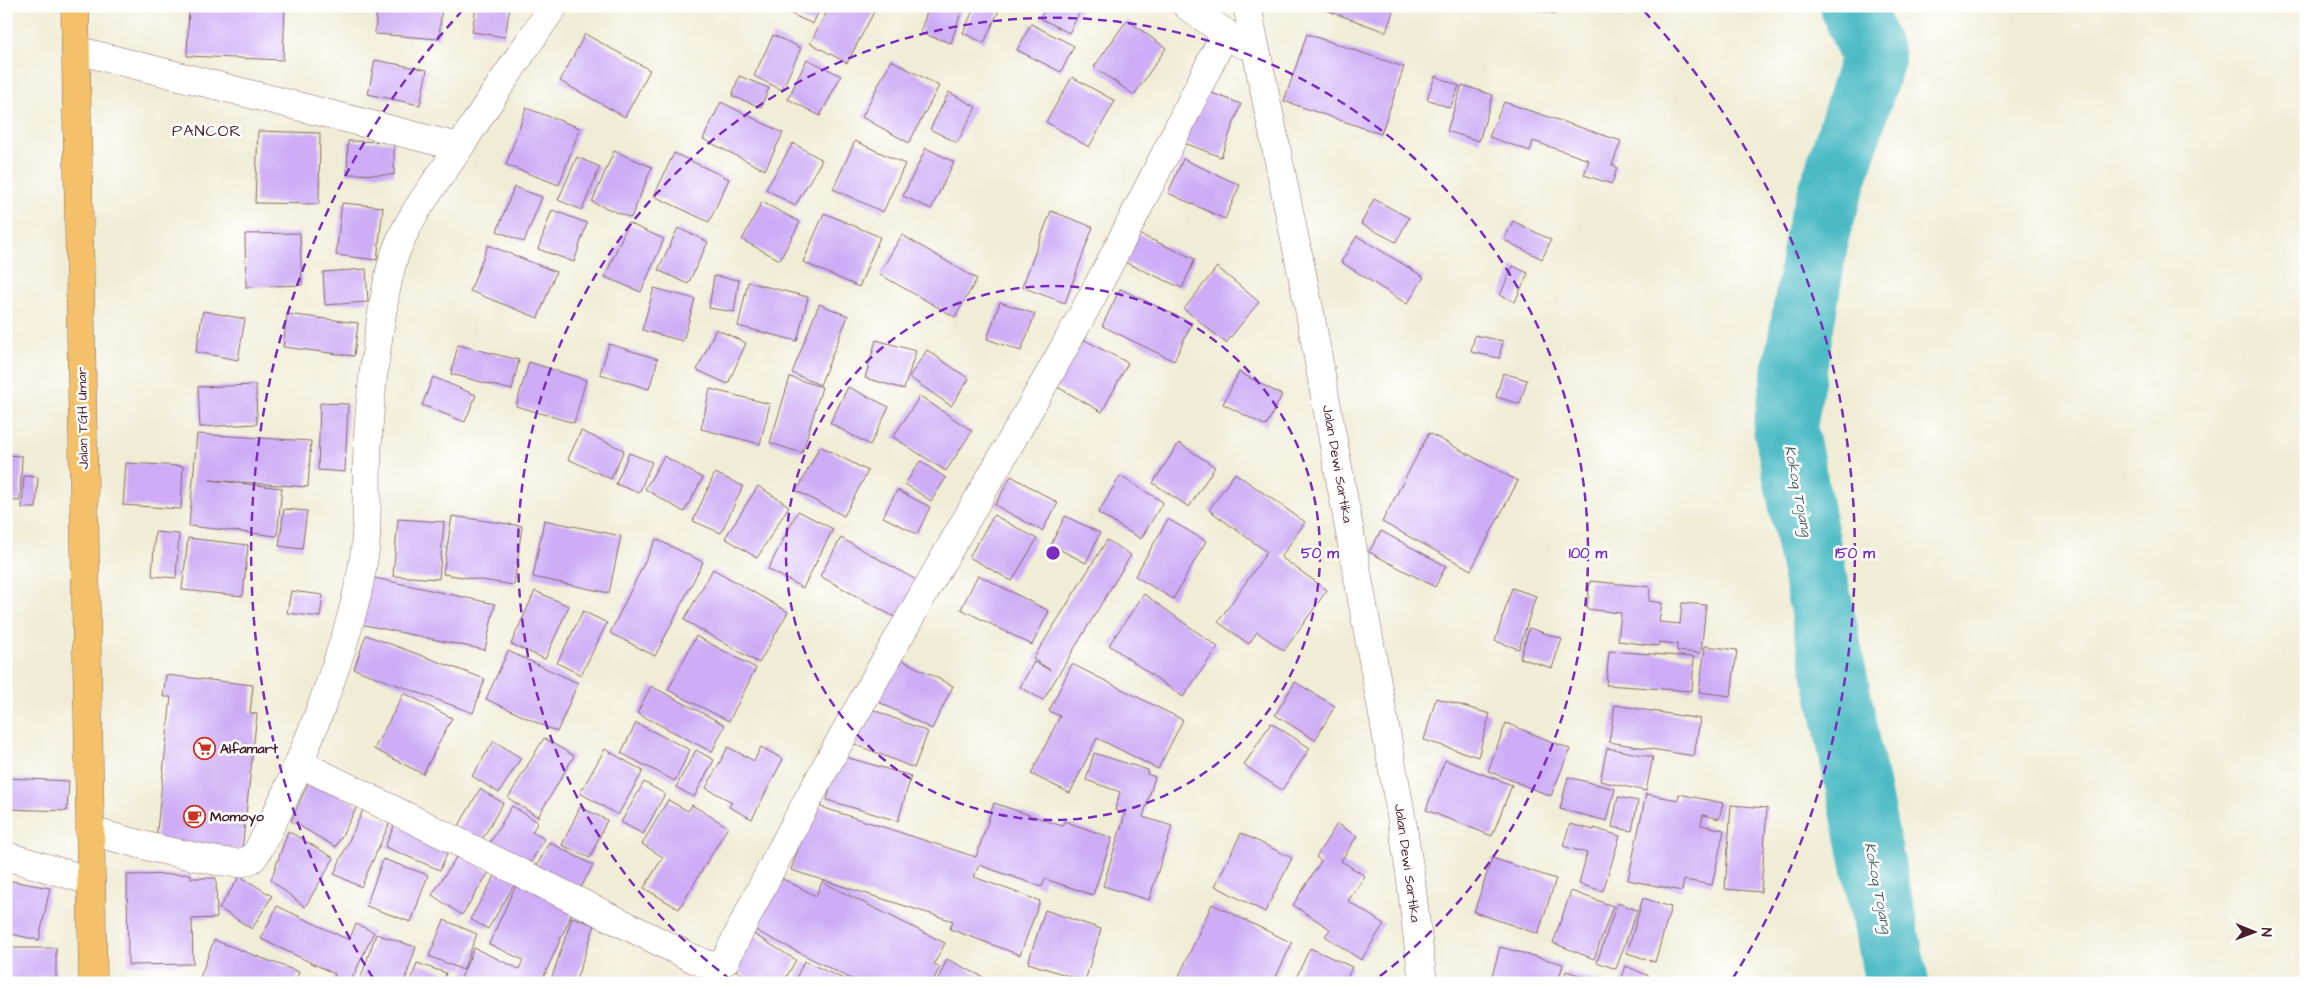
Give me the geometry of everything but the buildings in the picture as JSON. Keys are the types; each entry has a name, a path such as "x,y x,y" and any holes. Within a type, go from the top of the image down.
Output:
{"main road":[{"name":"Jalan TGH Umar","path":"75,6 93,983"}],"street":[{"path":"90,831 158,849 217,861 239,863 246,861 257,852 300,762 345,643 365,551 368,510 367,464 370,387 387,280 406,227 417,207 459,147 515,60 554,6"},
{"path":"1186,6 1258,56"},
{"name":"Jalan Dewi Sartika","path":"1247,6 1309,308 1400,809 1410,872 1423,983"},
{"path":"300,762 696,960 708,965 720,965 725,961 764,880 873,682 1081,316 1225,33"},
{"path":"76,50 459,147"},
{"path":"6,856 91,881"}],"waterway":[{"name":"Kokoq Tojang","path":"1852,6 1873,58 1818,231 1785,427 1897,983"}],"place":[{"name":"Alfamart","path":"204,749"},
{"name":"Momoyo","path":"194,817"}],"district":[{"name":"PANCOR","path":"207,131"}]}
